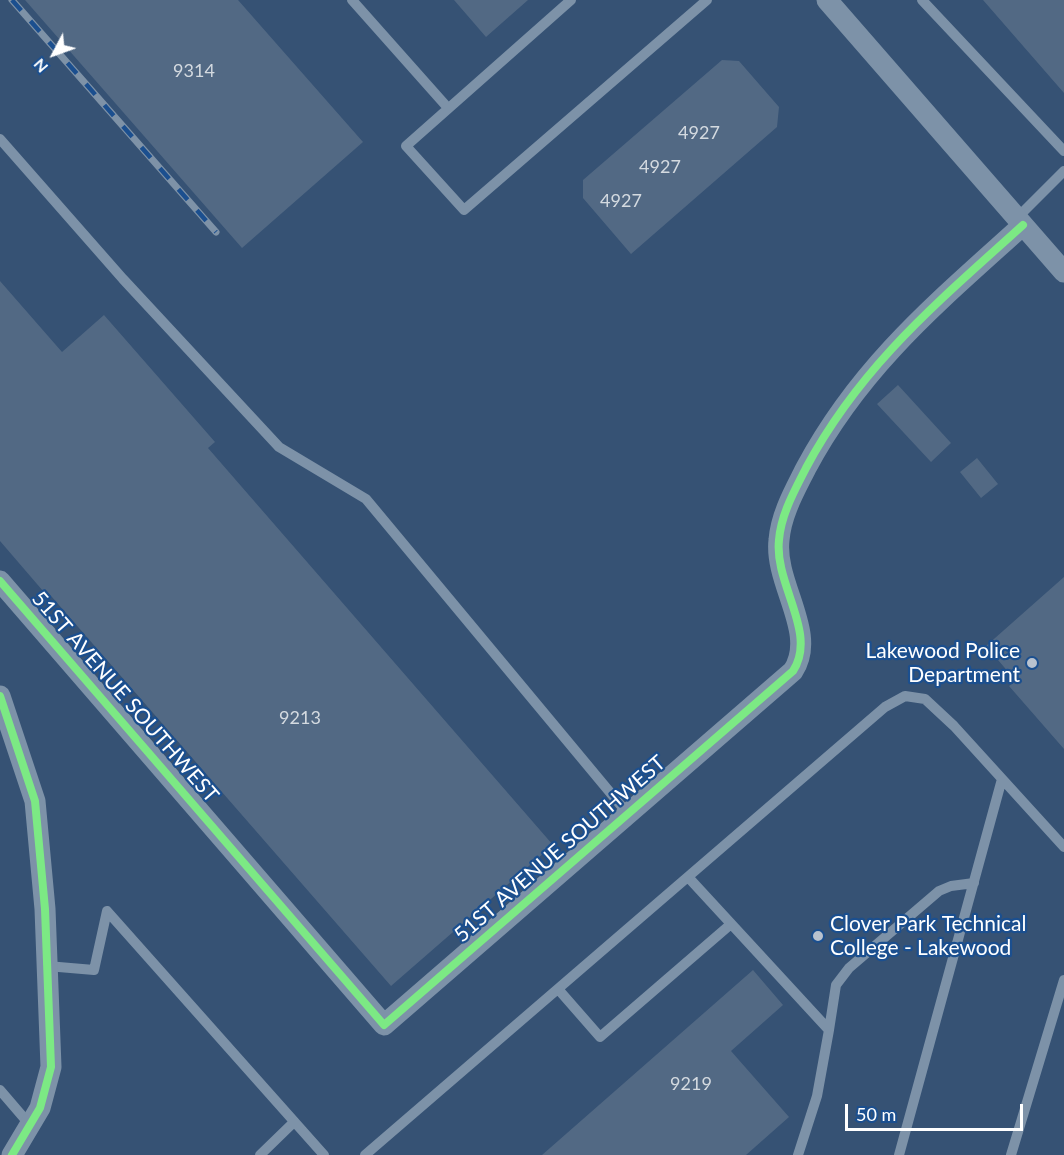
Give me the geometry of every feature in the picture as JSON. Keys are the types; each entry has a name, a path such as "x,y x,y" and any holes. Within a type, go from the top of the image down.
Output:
{"street":[{"path":"827,0 1064,272"},
{"name":"51ST AVENUE SOUTHWEST","path":"0,582 384,1025 793,671 801,659 800,630 779,566 779,540 786,509 799,482 837,417 864,378 923,316 1020,221"},
{"path":"0,696 35,801 47,966 51,1067 40,1108 12,1155"}],"lane":[{"path":"352,0 448,108"},
{"path":"571,0 406,146 464,210 706,0"},
{"path":"922,0 1064,151"},
{"path":"0,139 123,279 279,447 366,500 628,814"},
{"path":"1020,221 1062,176 1064,171"},
{"path":"365,1155 885,706 905,696 925,699 954,726 1064,847"},
{"path":"899,1155 1002,779"},
{"path":"688,877 829,1030"},
{"path":"798,1155 817,1096 836,985 849,968 939,891 951,886 974,884"},
{"path":"47,966 94,970 107,911 324,1155"},
{"path":"558,989 600,1037 730,924"},
{"path":"1011,1155 1064,980"},
{"path":"0,1090 30,1125"},
{"path":"260,1155 294,1122"}],"building":[{"path":"25,0 238,0 363,142 242,248"},
{"path":"454,0 528,0 486,37"},
{"path":"983,0 1064,0 1064,93"},
{"path":"722,60 739,61 779,107 777,127 631,254 583,198 583,180"},
{"path":"0,281 62,352 104,315 215,442 208,448 553,845 391,986 45,589 43,591 0,541"},
{"path":"898,385 951,443 931,462 877,404"},
{"path":"977,458 998,484 981,498 960,472"},
{"name":"Lakewood Police Department","path":"1064,577 1064,749 1009,686 1016,681 986,646"},
{"path":"753,970 783,1005 731,1051 789,1117 746,1155 542,1155"}],"railway":[{"path":"12,0 216,232"}],"cycle path":[{"path":"0,581 384,1025 793,671 799,656 801,641 779,557 779,540 786,512 806,468 851,397 876,366 931,309 1023,225"},
{"path":"0,696 35,801 45,909 51,1067 40,1108 12,1155"}],"place":[{"name":"Lakewood Police Department","path":"1032,663"},
{"name":"Clover Park Technical College - Lakewood","path":"818,936"}]}
